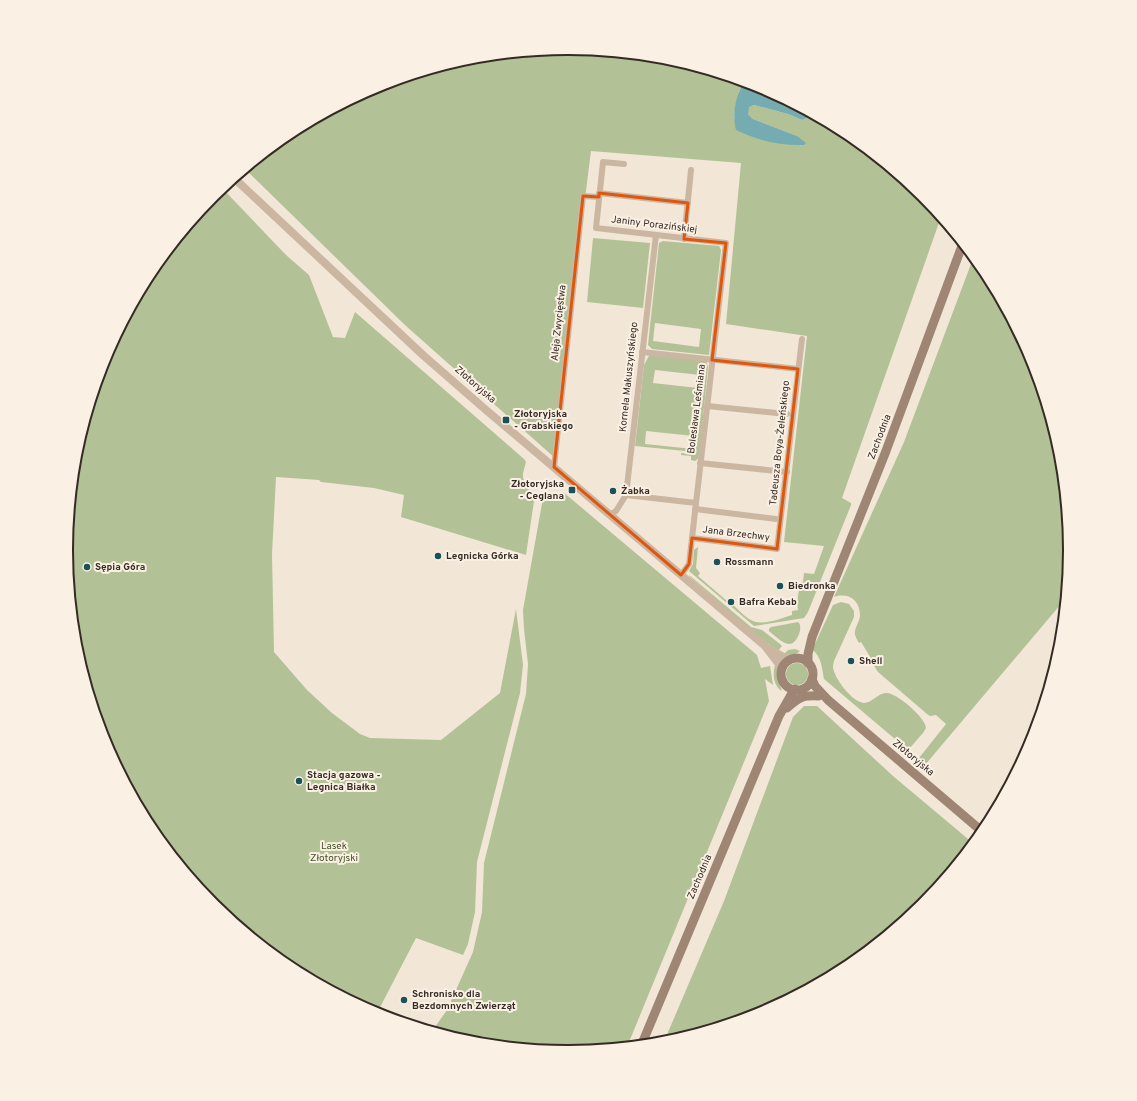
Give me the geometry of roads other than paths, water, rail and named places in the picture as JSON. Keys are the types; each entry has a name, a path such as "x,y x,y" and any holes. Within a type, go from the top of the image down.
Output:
{"main road":[{"name":"Zachodnia","path":"808,663 808,654 812,637 886,452 961,248"},
{"name":"Zachodnia","path":"793,659 812,637"},
{"path":"793,659 803,659 808,663 812,672 812,679 808,685 799,689 790,688 784,684 781,677 782,668 793,659"},
{"name":"Złotoryjska","path":"812,679 815,686 828,700 978,828"},
{"name":"Zachodnia","path":"779,716 785,694 784,684"},
{"name":"Zachodnia","path":"643,1040 779,716 791,695 799,689"},
{"name":"Złotoryjska","path":"799,689 812,690 819,696 828,700"},
{"path":"779,716 798,698 807,695 819,696"}],"street":[{"name":"Janiny Porazińskiej","path":"624,164 603,162 596,228 726,243"},
{"path":"684,239 691,170"},
{"name":"Złotoryjska","path":"238,182 424,356 764,646 782,668"},
{"path":"599,195 688,203"},
{"name":"Aleja Zwycięstwa","path":"554,467 583,196 599,195"},
{"name":"Kornela Makuszyńskiego","path":"610,515 616,511 626,495 656,235"},
{"name":"Bolesława Leśmiana","path":"681,575 689,564 726,243"},
{"name":"Tadeusza Boya-Żeleńskiego","path":"777,549 802,339"},
{"path":"642,352 798,369"},
{"path":"707,406 787,414"},
{"path":"700,463 787,472"},
{"name":"Jana Brzechwy","path":"626,495 776,519"},
{"name":"Jana Brzechwy","path":"692,538 777,549"},
{"name":"Złotoryjska","path":"764,646 793,659"}],"water":[{"path":"742,87 788,106 807,116 807,118 802,120 788,114 754,105 749,107 748,114 753,119 797,136 806,143 804,145 795,145 769,142 736,130 734,111"}],"place":[{"name":"Złotoryjska - Grabskiego","path":"506,420"},
{"name":"Złotoryjska - Ceglana","path":"572,490"},
{"name":"Żabka","path":"613,491"},
{"name":"Legnicka Górka","path":"438,556"},
{"name":"Rossmann","path":"717,562"},
{"name":"Sępia Góra","path":"87,567"},
{"name":"Biedronka","path":"780,586"},
{"name":"Bafra Kebab","path":"731,602"},
{"name":"Shell","path":"851,661"},
{"name":"Stacja gazowa - Legnica Białka","path":"299,781"},
{"name":"Schronisko dla Bezdomnych Zwierząt","path":"404,1000"}],"park label":[{"name":"Lasek Złotoryjski","path":"334,852"}]}
